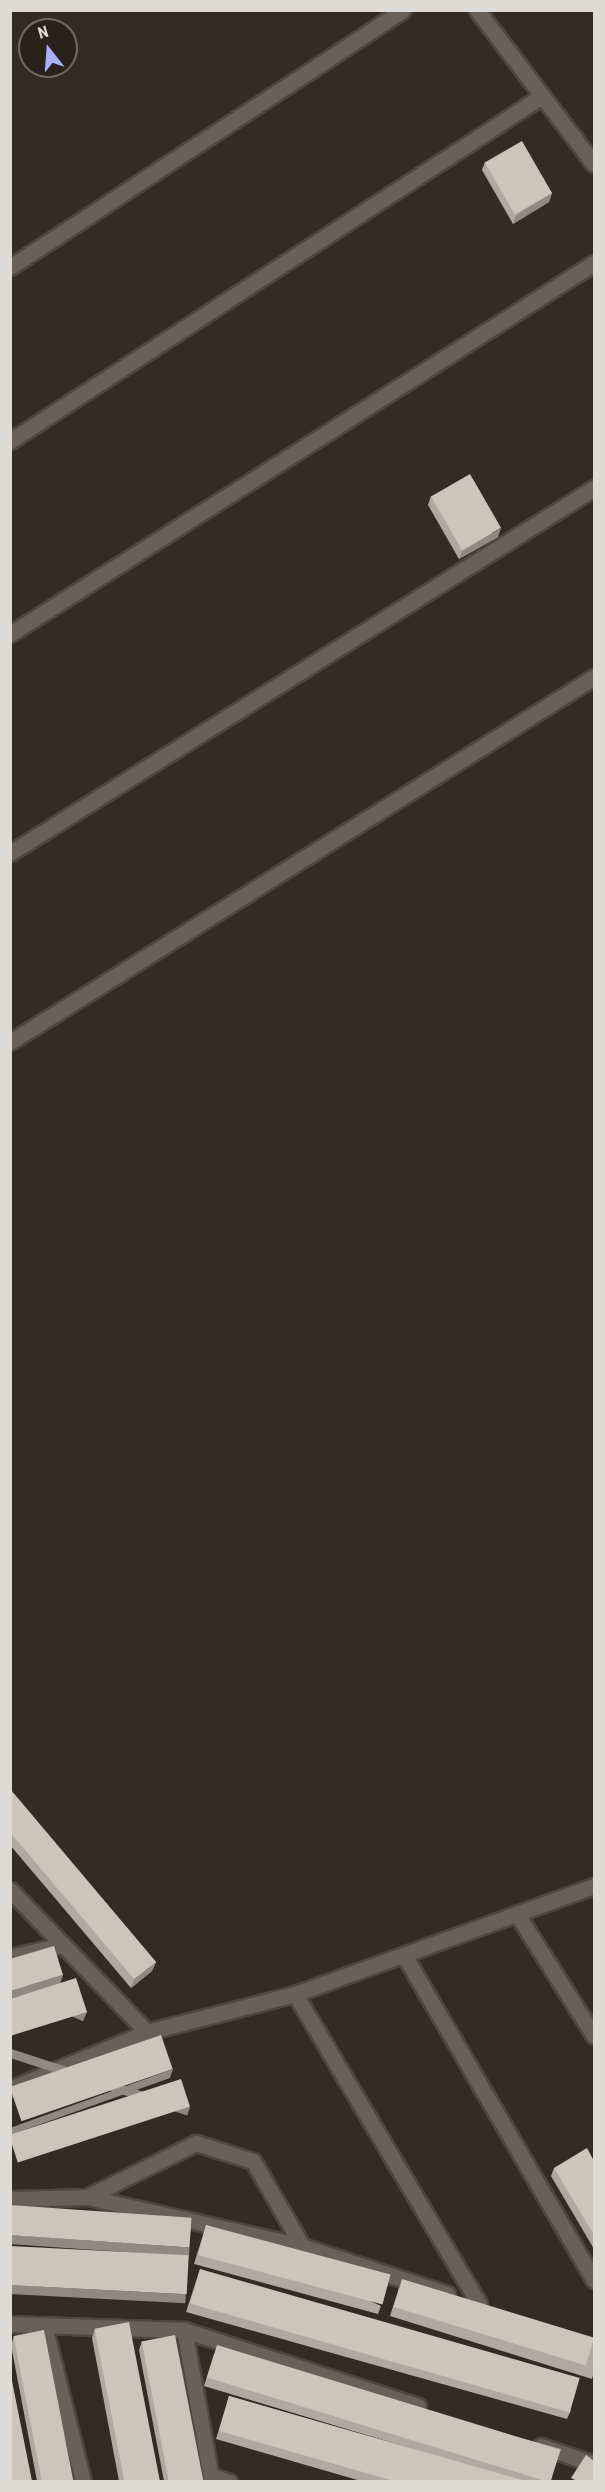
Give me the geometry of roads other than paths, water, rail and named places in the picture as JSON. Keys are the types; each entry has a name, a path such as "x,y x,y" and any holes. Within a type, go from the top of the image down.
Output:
{"street":[{"path":"10,267 402,10"},
{"path":"477,10 594,164"},
{"path":"10,441 542,96"},
{"path":"10,634 594,263"},
{"path":"10,853 594,488"},
{"path":"10,1042 594,677"},
{"path":"10,2089 147,2032 295,1994 594,1886"},
{"path":"10,1890 147,2032"},
{"path":"517,1914 594,2036"},
{"path":"10,1957 62,1945"},
{"path":"404,1955 594,2280"},
{"path":"295,1994 479,2304"},
{"path":"87,2197 196,2143 253,2161 302,2246"},
{"path":"10,2199 87,2197 302,2246 500,2311"},
{"path":"10,2324 184,2330 435,2412"},
{"path":"44,2325 83,2481"},
{"path":"184,2330 212,2479 229,2481"},
{"path":"526,2441 594,2464"}]}
